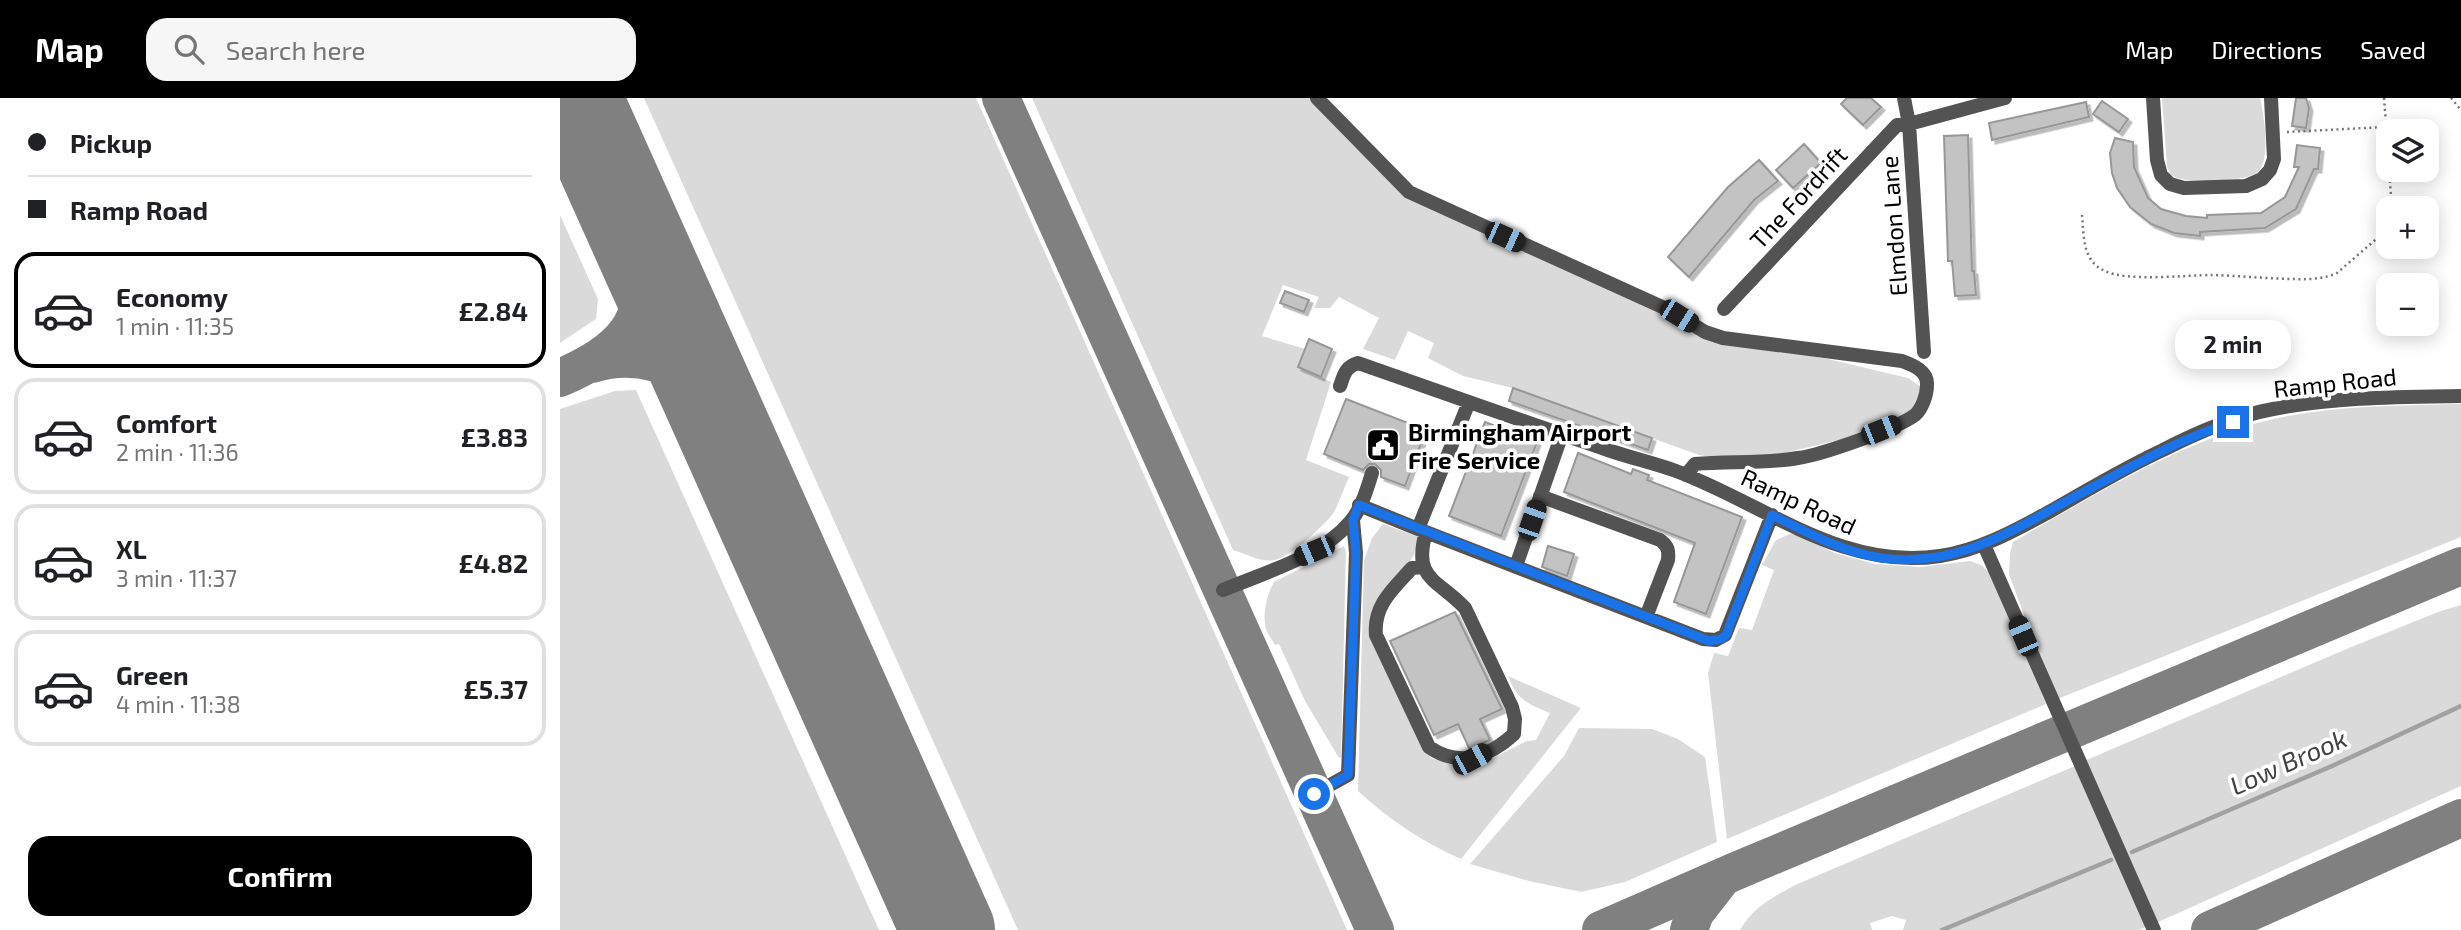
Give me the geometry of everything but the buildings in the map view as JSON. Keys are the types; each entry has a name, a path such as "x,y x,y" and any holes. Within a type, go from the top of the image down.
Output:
{"street":[{"path":"1317,98 1409,192 1669,310 1705,332 1723,338 1902,361 1912,365 1926,378 1927,386 1919,410 1914,416 1881,430 1806,457 1695,464 1686,475"},
{"name":"Elmdon Lane","path":"1904,98 1909,124 1924,352"},
{"name":"The Fordrift","path":"1724,309 1897,125 2005,98"},
{"path":"2153,98 2157,160 2161,175 2170,184 2184,188 2246,186 2262,179 2270,170 2274,159 2271,98"},
{"name":"Ramp Road","path":"1340,386 1345,371 1350,365 1358,363 1686,475 1846,550 1880,558 1911,559 1942,556 1984,545 2163,449 2214,428 2270,410 2364,398 2461,396"},
{"path":"1423,567 1412,568 1375,615 1376,635 1429,747 1449,756 1472,759 1506,742 1514,734 1515,719 1465,608 1455,597 1437,586 1423,567 1420,552 1422,530 1469,402"},
{"path":"1516,566 1562,434"},
{"path":"1223,590 1314,551 1337,536 1353,520 1373,473"},
{"path":"1540,496 1660,540 1667,545 1668,560 1646,617"},
{"path":"1359,505 1709,641 1721,639 1726,635 1772,515"},
{"path":"1314,794 1348,775 1356,553 1353,520"},
{"path":"1984,545 2154,930"}],"path":[{"path":"2384,98 2385,119"},
{"path":"2451,98 2461,110"},
{"path":"2273,133 2376,127"},
{"path":"2082,215 2085,250 2093,263 2105,271 2122,276 2329,277 2376,239"}],"shaded area":[{"path":"644,98 976,98 1347,930 1018,930"},
{"path":"1032,98 1316,98 1408,197 1638,298 1713,339 1828,359 1908,378 1924,389 1921,401 1904,416 1839,440 1780,454 1733,460 1699,455 1513,388 1463,376 1428,358 1434,343 1408,331 1395,360 1363,349 1379,318 1339,297 1330,308 1314,308 1319,297 1283,285 1262,336 1305,349 1298,367 1331,382 1306,460 1349,477 1334,512 1307,539 1282,558 1254,558 1233,550"},
{"path":"2162,98 2260,98 2265,126 2265,148 2262,166 2258,172 2242,178 2216,181 2179,179 2172,175 2167,167"},
{"path":"560,215 598,299 596,319 560,343"},
{"path":"636,390 879,930 560,930 560,409 615,391"},
{"path":"2461,404 2461,537 2055,700 2009,574 2013,542 2154,463 2243,427 2296,414 2323,411 2378,406"},
{"path":"1383,524 1419,537 1414,555 1400,578 1374,635 1431,758 1469,770 1527,741 1536,740 1550,713 1524,700 1508,676 1581,708 1461,859 1407,830 1358,791 1364,560 1372,538"},
{"path":"1792,533 1835,553 1875,564 1920,567 1970,561 1981,565 1990,573 2046,704 1727,839 1708,673 1714,653 1728,656 1739,628 1752,630 1774,570 1762,565 1776,540"},
{"path":"1344,546 1346,553 1339,758 1305,701 1279,644 1275,645 1268,633 1265,611 1274,582"},
{"path":"2461,605 2461,786 2156,923 2084,761 2349,648"},
{"path":"1579,728 1652,729 1678,739 1705,757 1717,842 1625,882 1581,892 1470,864 1564,756"},
{"path":"2075,766 2146,927 2139,930 1903,930 1906,920 1892,916 1870,923 1872,930 1740,930 1757,909 1795,885"}],"waterway":[{"name":"Low Brook","path":"2132,852 2332,766 2461,706"},
{"name":"Low Brook","path":"1942,930 2111,860"}],"taxiway":[{"path":"1001,98 1375,930"},
{"path":"560,378 600,357 616,345 627,331 636,316 641,298 643,251"},
{"path":"592,364 624,359 655,363 683,375 708,396"},
{"path":"1601,930 2461,566"},
{"path":"2210,930 2461,818"},
{"path":"1689,930 1695,913 1723,877"}],"runway":[{"path":"575,98 948,930"}],"place":[{"name":"Birmingham Airport Fire Service","path":"1383,445"}],"route":[{"path":"1314,794 1348,775 1356,553 1353,520 1359,505 1709,641 1721,639 1726,635 1772,515 1846,550 1880,558 1942,556 1979,547 2163,449 2233,422"}]}
